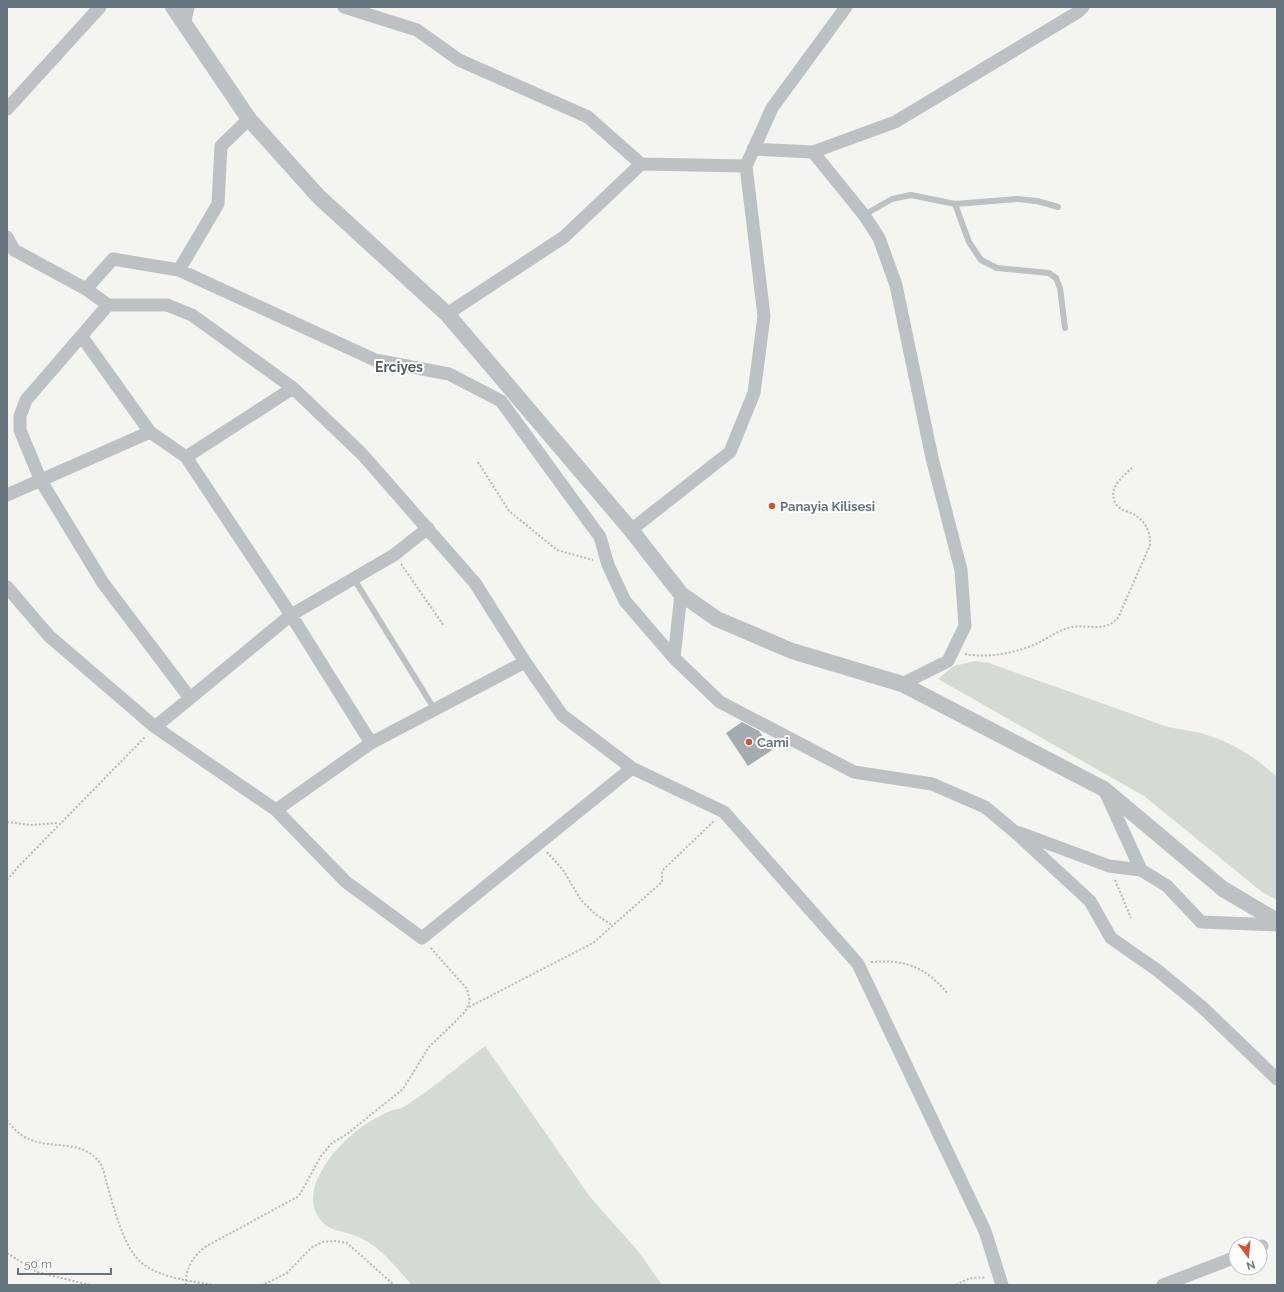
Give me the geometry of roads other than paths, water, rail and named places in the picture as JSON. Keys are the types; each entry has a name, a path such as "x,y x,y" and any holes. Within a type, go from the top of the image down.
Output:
{"street":[{"path":"7,109 100,7"},
{"path":"173,7 249,119 319,197 447,314 631,530 681,594 716,619 792,651 902,684 1104,789 1223,889 1277,921"},
{"path":"184,25 188,7"},
{"path":"344,7 417,30 459,60 588,117 641,164 746,166"},
{"path":"631,530 730,452 754,393 764,316 746,166 772,108 846,7"},
{"path":"753,149 813,152 895,122 1078,12 1083,7"},
{"path":"179,270 218,204 221,146 249,119"},
{"path":"813,152 864,215 879,238 896,285 932,458 961,570 965,626 948,661 902,684"},
{"path":"447,314 564,237 641,164"},
{"path":"7,237 9,253 86,289 108,305 152,304 180,309 192,315 293,388 362,454 475,583 525,662 562,715 632,768 724,812 858,964 985,1231 1002,1284"},
{"path":"86,289 113,258 179,270 375,360 449,374 501,401 600,537 608,564 625,601 674,658 720,702 797,744 854,772 932,784 985,807 1015,832 1090,901 1111,938 1157,970 1202,1007 1277,1079"},
{"path":"108,305 82,337 31,393 22,408 20,423 22,437 41,481 103,583 190,698"},
{"path":"82,337 150,432 186,457 291,615 372,743"},
{"path":"186,457 293,388"},
{"path":"501,401 517,395"},
{"path":"7,495 150,432"},
{"path":"155,727 291,615 394,555 428,528"},
{"path":"7,587 49,636 155,727 276,810 346,882 422,938 632,768"},
{"path":"674,658 681,594"},
{"path":"276,810 372,743 525,662"},
{"path":"1104,789 1141,870"},
{"path":"1015,832 1109,866 1141,870 1167,886 1201,922 1277,925"},
{"path":"1163,1285 1197,1279 1228,1261"}],"lane":[{"path":"864,215 892,199 905,195 918,195 955,204 1017,198 1037,201 1058,207"},
{"path":"955,204 972,249 986,264 997,268 1049,273 1056,278 1060,288 1065,328"},
{"path":"354,579 435,710"}],"place":[{"name":"Panayia Kilisesi","path":"772,506"},
{"name":"Cami","path":"749,742"}],"district":[{"name":"Erciyes","path":"399,367"}]}
